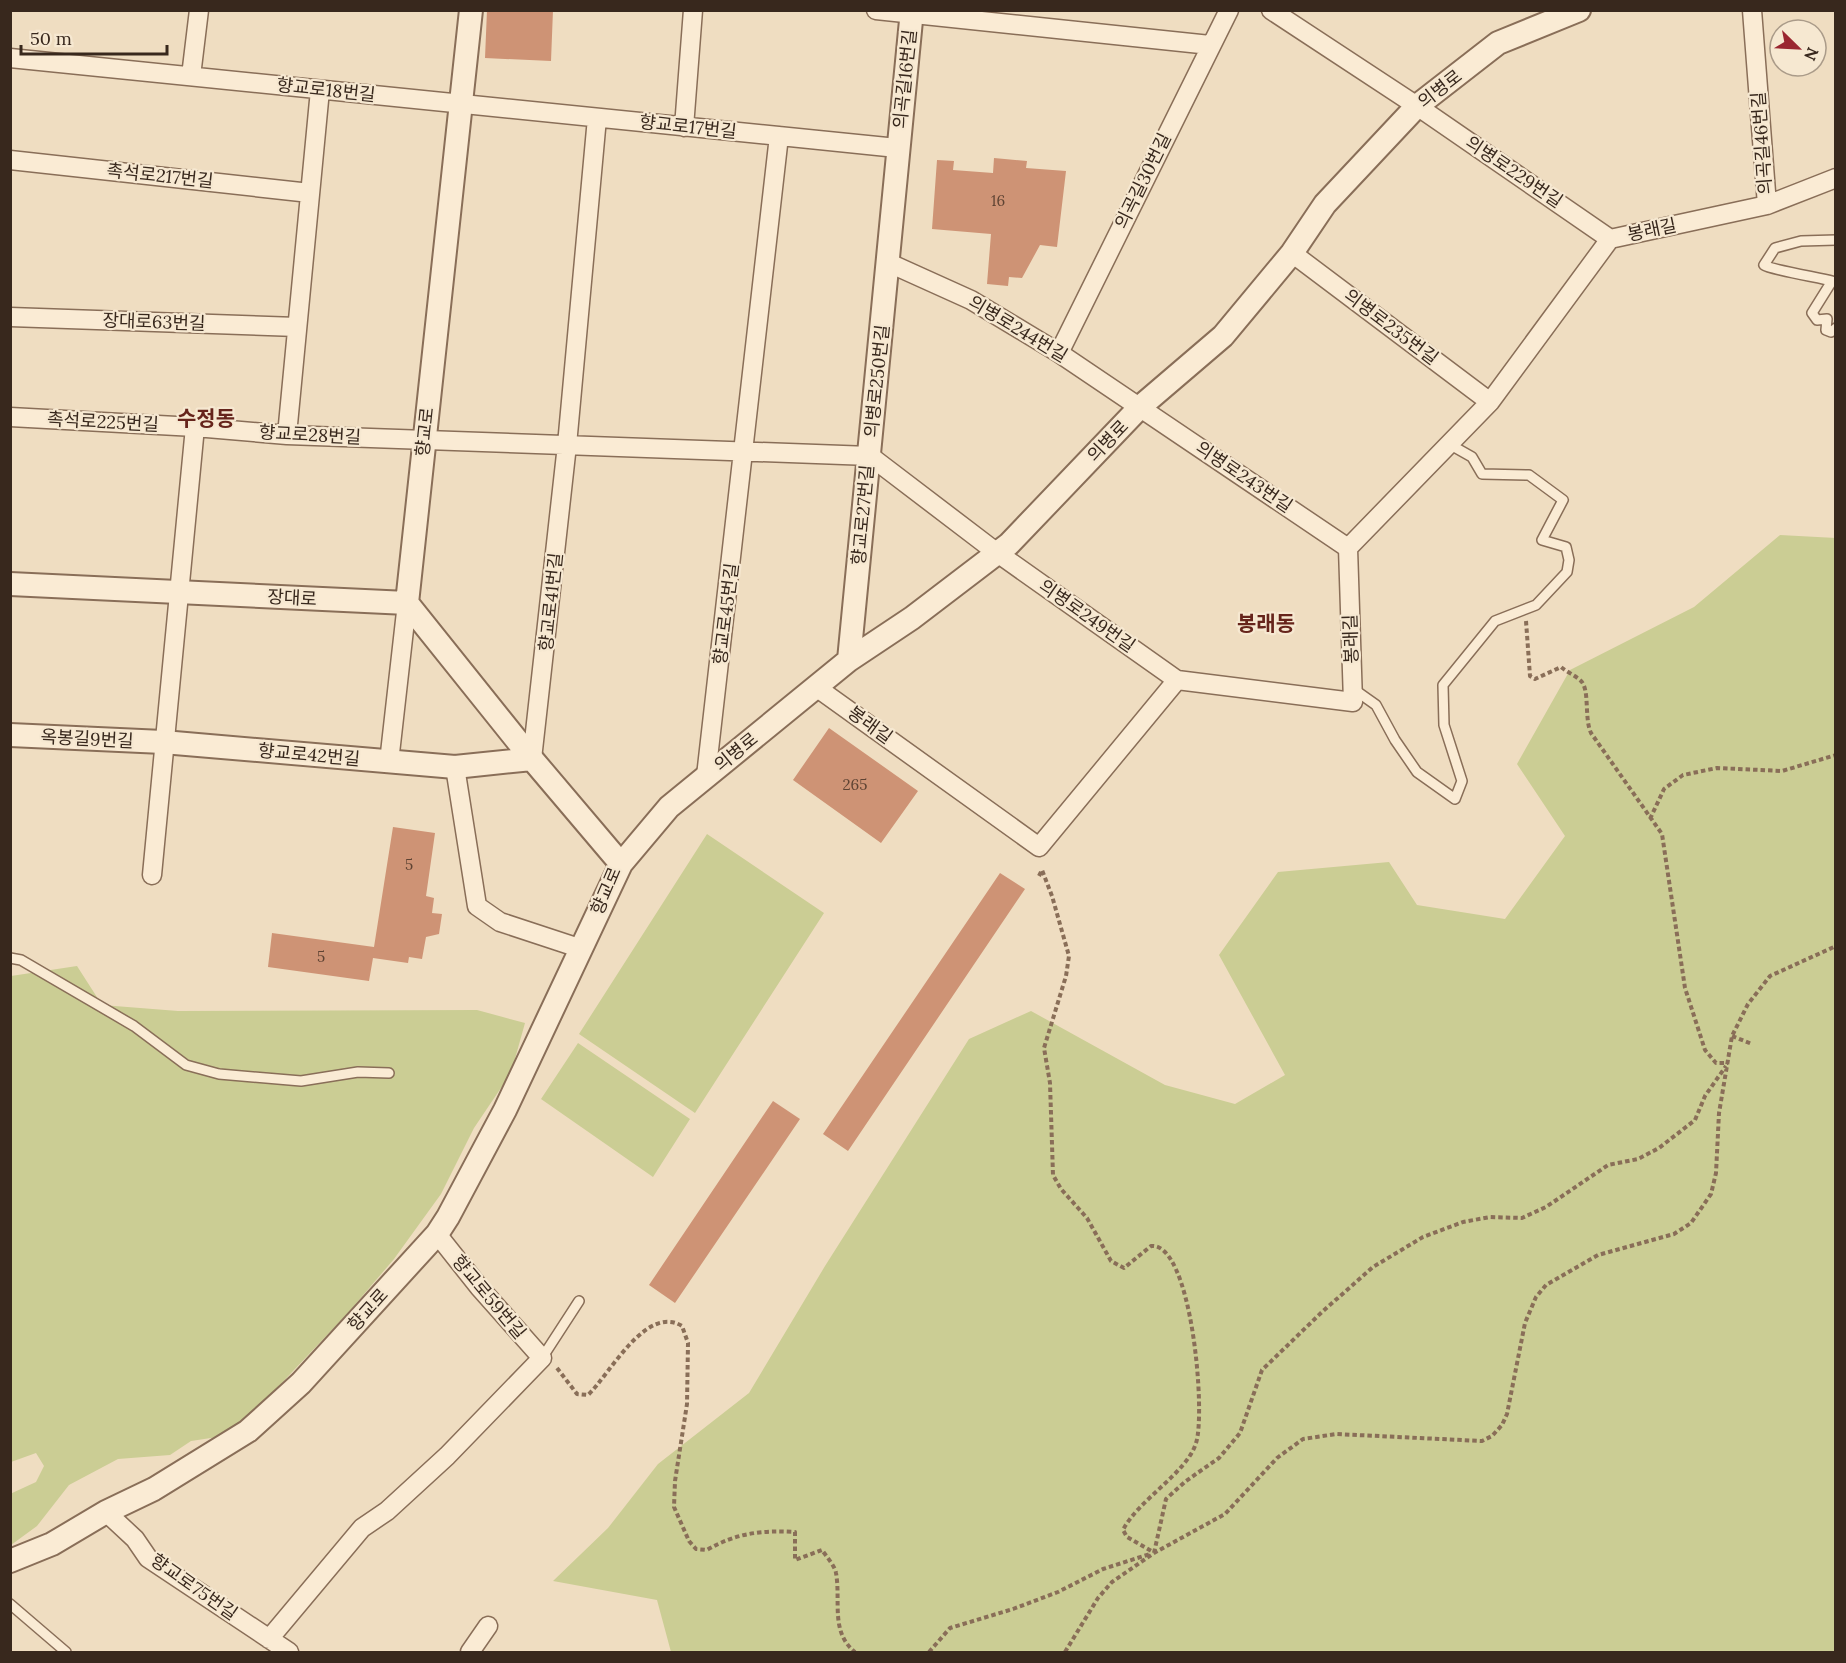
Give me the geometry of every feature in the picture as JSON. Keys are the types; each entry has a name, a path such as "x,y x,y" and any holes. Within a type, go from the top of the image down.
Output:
{"street":[{"path":"190,76 199,10"},
{"name":"향교로","path":"10,1561 52,1544 106,1512 154,1489 248,1431 301,1383 436,1234 448,1217 505,1110 539,1040 579,948 621,864 532,759 407,603 471,10"},
{"path":"684,127 693,10"},
{"path":"876,10 1210,45"},
{"name":"의곡길30번길","path":"1059,353 1229,10"},
{"name":"의병로229번길","path":"1271,10 1417,106 1610,238"},
{"name":"의병로","path":"621,864 669,807 706,776 849,660 912,618 1009,544 1140,407 1223,336 1292,253 1325,204 1417,106 1498,43 1579,10"},
{"name":"의곡길46번길","path":"1752,10 1767,205"},
{"name":"의곡길16번길","path":"897,148 912,13"},
{"name":"향교로18번길","path":"10,58 461,104"},
{"path":"287,435 320,90"},
{"name":"향교로17번길","path":"461,104 897,148"},
{"path":"567,445 597,118"},
{"path":"745,451 779,136"},
{"name":"의병로250번길","path":"897,148 889,263 870,456 996,552"},
{"name":"촉석로217번길","path":"10,160 310,193"},
{"name":"봉래길","path":"816,687 1039,847 1177,680 1353,702 1348,548 1490,402 1610,238 1767,205 1836,178"},
{"name":"의병로235번길","path":"1292,253 1490,402"},
{"name":"의병로244번길","path":"889,263 971,300 1059,353 1140,407"},
{"name":"장대로63번길","path":"10,318 297,327"},
{"name":"의병로243번길","path":"1140,407 1348,548"},
{"name":"촉석로225번길","path":"10,417 195,427"},
{"path":"152,875 195,427"},
{"name":"향교로28번길","path":"195,427 287,435 425,439"},
{"name":"향교로27번길","path":"425,439 870,456 849,660"},
{"name":"향교로41번길","path":"532,759 567,445"},
{"name":"향교로45번길","path":"706,776 745,451"},
{"name":"의병로249번길","path":"996,552 1177,680"},
{"name":"장대로","path":"10,584 407,603"},
{"path":"389,762 407,603"},
{"name":"옥봉길9번길","path":"10,735 163,742"},
{"name":"향교로42번길","path":"163,742 455,767 532,759"},
{"path":"455,767 477,906 500,922 579,948"},
{"name":"향교로59번길","path":"436,1234 479,1287 543,1357"},
{"path":"269,1639 362,1528 387,1511 447,1456 543,1357"},
{"name":"향교로75번길","path":"106,1512 135,1539 148,1558 289,1653"},
{"path":"470,1653 488,1626"}],"lane":[{"path":"1836,240 1801,241 1775,248 1764,265 1768,269 1793,271 1832,281 1812,313 1817,320 1827,319 1826,330 1831,332 1836,328"},
{"path":"1352,688 1376,705 1395,740 1417,772 1455,799 1462,782 1444,725 1443,685 1495,621 1526,611 1536,605 1568,572 1569,560 1566,547 1542,540 1563,500 1529,474 1482,474 1472,457 1449,444"},
{"path":"10,957 21,960 134,1026 186,1065 219,1074 301,1082 358,1072 389,1073"},
{"path":"543,1357 579,1301"},
{"path":"10,1604 66,1653"}],"path":[{"path":"1526,611 1530,676 1535,679 1561,667 1582,682 1586,691 1586,722 1591,733 1649,812 1650,819 1656,823 1664,842 1680,968 1700,1038 1710,1058 1716,1063 1728,1063"},
{"path":"1650,819 1664,789 1683,775 1717,768 1782,771 1836,755"},
{"path":"1039,876 1042,870 1069,956 1066,976 1044,1048 1050,1083 1053,1175 1061,1189 1087,1218 1107,1254 1116,1265 1124,1268 1129,1266 1150,1246 1160,1247 1165,1251 1179,1281 1193,1322 1198,1420 1196,1444 1185,1461 1123,1530 1132,1541 1154,1552"},
{"path":"1065,1653 1098,1598 1112,1582 1154,1552 1225,1514 1277,1458 1303,1439 1336,1434 1470,1442 1492,1436 1502,1425 1507,1414 1530,1307 1546,1285 1598,1255 1685,1228 1703,1208 1711,1194 1716,1173 1719,1113 1732,1036 1748,1004 1770,976 1836,946"},
{"path":"1732,1036 1752,1044"},
{"path":"1154,1552 1166,1499 1186,1481 1219,1458 1239,1433 1262,1370 1322,1312 1373,1268 1423,1237 1463,1222 1490,1217 1522,1218 1546,1207 1608,1165 1638,1159 1659,1148 1695,1120 1705,1096 1728,1063"},
{"path":"543,1357 572,1390 582,1396 593,1390 650,1325 667,1321 682,1326 688,1343 687,1404 674,1498 678,1519 688,1541 696,1549 707,1550 729,1537 773,1531 795,1532 795,1560 822,1550 836,1572 840,1630 855,1653"},
{"path":"928,1653 950,1628 1014,1610 1058,1592 1103,1569 1154,1552"}],"green space":[{"path":"1780,535 1836,538 1835,1652 671,1652 657,1600 553,1581 608,1528 658,1464 749,1393 825,1266 969,1039 1031,1011 1165,1085 1235,1104 1285,1075 1219,955 1278,872 1389,862 1417,905 1505,919 1565,836 1517,764 1570,670 1694,607"},
{"path":"707,834 824,913 695,1113 579,1034"},
{"path":"77,966 102,1005 178,1011 477,1010 525,1023 511,1073 474,1128 441,1194 394,1259 347,1314 258,1408 224,1436 191,1441 170,1455 118,1459 69,1485 37,1526 11,1545 10,1494 36,1482 44,1466 36,1453 11,1462 11,976"},
{"path":"578,1043 690,1119 653,1177 541,1099"}],"building":[{"path":"487,10 553,10 551,61 485,58"},
{"path":"994,158 1027,161 1026,168 1066,171 1057,247 1040,245 1022,278 1009,277 1008,286 987,284 991,234 932,229 937,160 954,161 953,170 993,173"},
{"path":"829,728 918,791 881,843 793,780"},
{"path":"393,827 435,833 426,896 434,898 432,913 442,914 439,934 426,937 422,959 409,957 408,963 373,958 369,981 268,967 272,933 374,947"},
{"path":"1000,873 1025,889 848,1151 823,1134"},
{"path":"773,1101 800,1119 675,1303 649,1285"}],"district":[{"name":"수정동","path":"206,419"},
{"name":"봉래동","path":"1266,624"}]}
